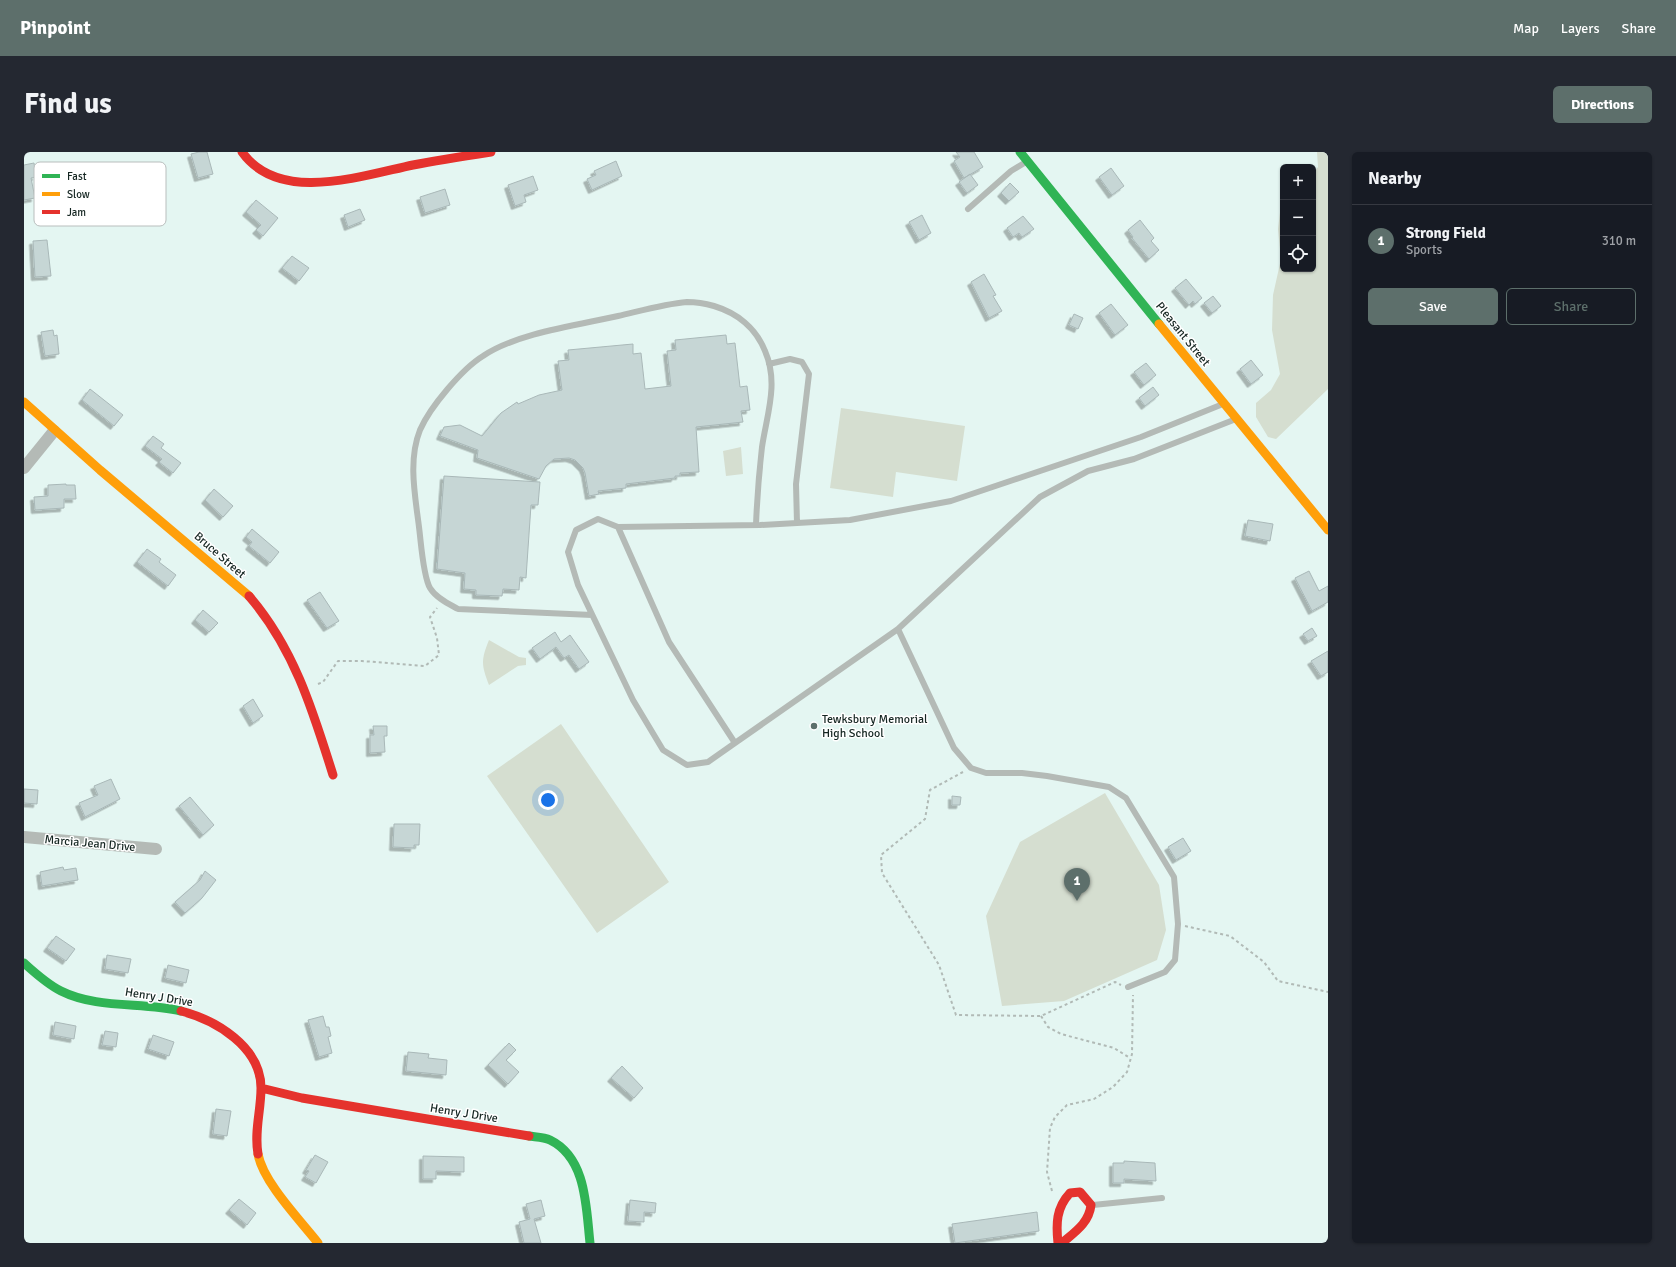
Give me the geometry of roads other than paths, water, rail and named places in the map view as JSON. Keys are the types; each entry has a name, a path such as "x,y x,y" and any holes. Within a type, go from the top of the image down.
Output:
{"street":[{"path":"242,152 251,165 269,175 295,182 332,182 439,160 491,152"},
{"name":"Pleasant Street","path":"1020,152 1069,216 1328,530"},
{"name":"Bruce Street","path":"24,402 54,431 159,518 258,605 280,636 305,689 333,775"},
{"path":"24,468 54,431"},
{"name":"Marcia Jean Drive","path":"24,836 156,849"},
{"name":"Henry J Drive","path":"24,964 52,985 72,995 177,1011 198,1016 212,1022 236,1040 253,1057 260,1071 261,1088 255,1131 256,1148 259,1160 268,1176 318,1243"},
{"name":"Henry J Drive","path":"261,1088 302,1098 409,1117 549,1139 563,1148 571,1157 577,1168 590,1243"},
{"path":"1058,1243 1056,1222 1059,1206 1065,1197 1074,1191 1080,1192 1091,1205 1090,1217 1062,1243"}],"lane":[{"path":"968,209 1011,171 1027,161"},
{"path":"592,615 458,609 443,600 430,588 425,570 414,487 414,453 420,429 443,395 466,368 485,354 513,341 559,329 688,302 713,305 734,314 754,331 765,350 772,373 772,394 762,446 756,525"},
{"path":"769,364 790,359 802,362 808,374 796,484 797,523"},
{"path":"1224,403 1141,437 951,501 850,520 797,523 618,527 598,519 576,530 568,552 578,585 633,700 664,750 687,765 708,762 898,629 1040,497 1057,486 1088,471 1147,454 1237,418"},
{"path":"618,527 669,642 735,743"},
{"path":"898,629 954,748 971,768 986,772 1022,773 1047,776 1109,787 1126,798 1174,877 1178,924 1175,960 1165,972 1130,986"},
{"path":"1091,1205 1162,1198"}],"place":[{"name":"Tewksbury Memorial High School","path":"814,726"},
{"name":"Strong Field","path":"1077,901"}]}
